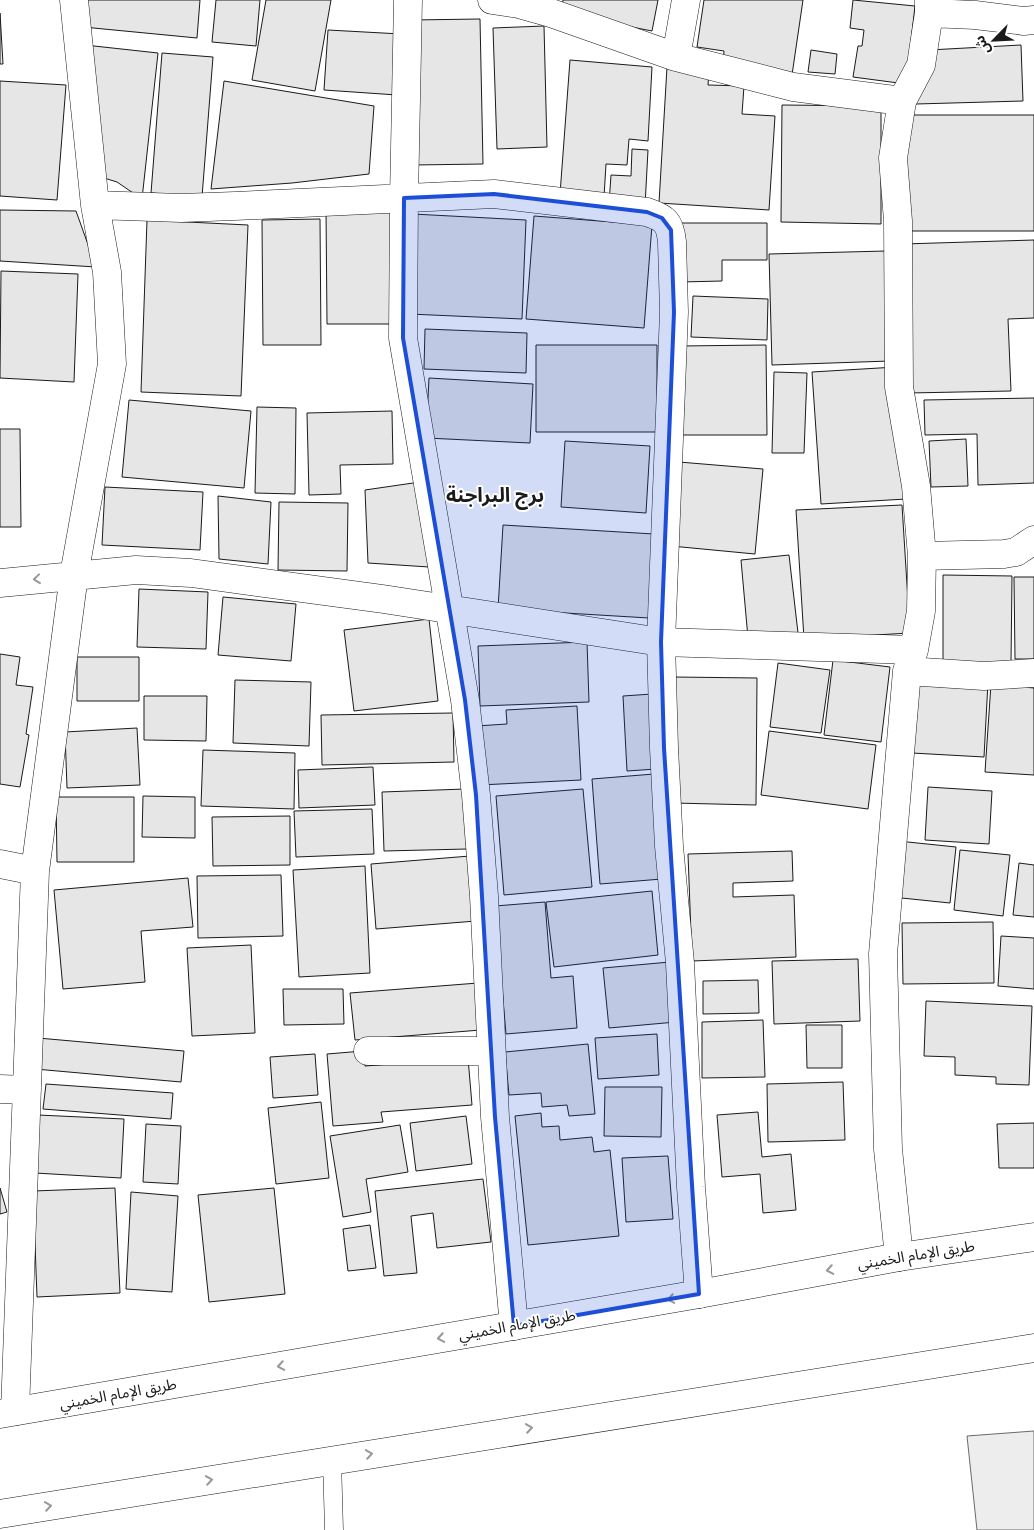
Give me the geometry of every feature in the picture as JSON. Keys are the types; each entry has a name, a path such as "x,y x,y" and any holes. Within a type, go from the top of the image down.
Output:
{"main road":[{"path":"7,1413 27,1090 35,871 74,575 112,364 107,272 95,204 74,0"},
{"path":"408,0 403,338 465,700 476,795 484,896 491,1051 501,1191 514,1326"},
{"path":"492,0 551,12 676,57 793,86 902,101"},
{"path":"676,57 686,0"},
{"path":"899,1257 888,1149 882,954 910,660 921,611 922,556 916,486 899,387 898,221 893,158 902,101 921,65 929,6 975,15 1024,21 1034,20"},
{"path":"95,204 190,207 494,194 647,212 662,218 671,230 674,312 661,642 669,846 680,963 691,1187 699,1294"},
{"path":"922,556 1004,554 1016,552 1034,540"},
{"path":"0,583 136,570 191,573 383,599 661,642 910,660 984,676 1034,673"},
{"path":"0,864 35,871"},
{"path":"368,1051 491,1051"},
{"path":"0,1089 27,1090"},
{"name":"طريق الإمام الخميني","path":"7,1413 699,1294 899,1257 1034,1236"},
{"path":"0,1514 1034,1348"}],"lane":[{"path":"332,1460 334,1530"}],"highlighted area":[{"path":"494,194 647,212 662,218 671,230 674,312 661,642 664,748 699,1294 514,1326 495,1117 476,795 465,700 403,338 404,198"}],"shaded area":[{"path":"1034,1431 1034,1530 977,1530 967,1436"}],"building":[{"path":"86,0 200,0 197,38 83,27"},
{"path":"216,0 260,0 256,46 212,42"},
{"path":"266,0 331,0 315,91 252,80"},
{"path":"563,0 658,0 652,31 561,13"},
{"path":"704,0 803,0 792,75 723,64 724,51 697,47"},
{"path":"853,0 915,6 906,84 853,77 858,46 862,46 864,30 850,28"},
{"path":"0,13 3,64 0,64"},
{"path":"480,19 483,164 414,165 411,20"},
{"path":"544,26 547,147 497,149 493,28"},
{"path":"328,30 401,34 397,95 324,90"},
{"path":"85,45 158,53 142,199 117,182 104,178"},
{"path":"1021,45 1023,101 916,104 929,50"},
{"path":"811,50 837,54 835,74 808,72"},
{"path":"162,53 213,57 202,197 151,193"},
{"path":"570,60 652,67 648,141 629,139 627,165 606,164 604,197 560,194"},
{"path":"667,67 709,69 708,85 744,86 742,114 775,116 769,210 659,203"},
{"path":"0,81 66,85 57,200 0,196"},
{"path":"224,81 374,106 369,174 292,183 211,189"},
{"path":"782,105 881,106 881,224 781,222"},
{"path":"902,115 1034,115 1034,231 904,231"},
{"path":"632,149 648,150 645,206 609,204 611,175 631,176"},
{"path":"399,209 400,324 327,324 326,210"},
{"path":"0,210 76,211 96,267 0,261"},
{"path":"413,214 526,220 522,319 409,314"},
{"path":"534,216 652,225 644,328 526,319"},
{"path":"320,219 321,345 263,345 262,220"},
{"path":"147,220 248,225 241,396 141,392"},
{"path":"680,223 767,223 767,260 722,260 722,281 681,282"},
{"path":"1034,240 1034,318 1008,319 1011,391 908,393 903,244"},
{"path":"886,251 890,361 772,365 769,254"},
{"path":"1,271 78,274 74,382 0,378"},
{"path":"693,296 768,299 767,340 691,337"},
{"path":"425,329 527,333 526,373 424,369"},
{"path":"536,345 657,345 657,432 536,432"},
{"path":"766,345 767,435 680,435 679,346"},
{"path":"896,367 906,499 821,504 812,372"},
{"path":"774,372 807,373 804,453 772,453"},
{"path":"429,378 533,384 530,443 426,438"},
{"path":"1034,398 1034,483 978,485 977,434 925,435 924,400"},
{"path":"129,400 251,411 244,488 122,477"},
{"path":"257,407 296,408 295,494 255,493"},
{"path":"392,411 393,464 340,465 341,494 309,495 307,413"},
{"path":"0,429 20,429 21,527 0,527"},
{"path":"966,439 968,486 931,487 929,441"},
{"path":"565,441 650,446 646,513 561,507"},
{"path":"679,462 763,469 755,554 671,546"},
{"path":"420,482 429,567 368,563 365,490"},
{"path":"105,487 203,492 200,550 102,545"},
{"path":"218,496 271,502 268,564 219,559"},
{"path":"279,502 348,503 347,571 278,570"},
{"path":"902,505 910,633 804,639 796,510"},
{"path":"503,525 654,534 649,618 498,609"},
{"path":"789,555 798,633 748,638 741,560"},
{"path":"943,575 1012,576 1011,663 943,662"},
{"path":"1014,577 1034,577 1034,659 1015,659"},
{"path":"139,589 208,592 206,649 137,647"},
{"path":"223,597 296,604 291,661 218,655"},
{"path":"429,619 438,701 354,711 344,630"},
{"path":"587,642 589,702 480,706 478,646"},
{"path":"0,654 20,657 16,685 33,687 26,734 29,735 20,787 0,784"},
{"path":"77,657 139,657 139,701 77,701"},
{"path":"833,660 890,667 881,742 824,735"},
{"path":"778,663 830,670 821,733 770,727"},
{"path":"674,677 757,678 756,805 673,803"},
{"path":"916,678 988,682 984,757 912,753"},
{"path":"235,680 311,682 309,746 233,743"},
{"path":"991,684 1034,688 1034,775 985,772"},
{"path":"652,694 656,769 627,771 623,696"},
{"path":"144,696 207,696 206,741 144,740"},
{"path":"577,706 581,780 480,785 476,726 507,724 506,710"},
{"path":"453,713 454,762 322,765 321,715"},
{"path":"137,728 140,785 67,788 65,732"},
{"path":"769,731 876,745 868,809 761,795"},
{"path":"203,750 295,753 294,809 201,806"},
{"path":"373,767 375,805 299,808 298,770"},
{"path":"654,774 662,879 600,884 592,779"},
{"path":"928,787 992,791 989,844 925,840"},
{"path":"465,789 467,849 384,851 382,792"},
{"path":"583,789 592,887 504,895 496,796"},
{"path":"143,796 195,797 195,838 142,837"},
{"path":"56,797 134,797 134,862 57,862"},
{"path":"372,809 374,854 296,857 294,811"},
{"path":"290,816 290,865 213,866 212,817"},
{"path":"898,841 956,847 950,903 892,897"},
{"path":"960,850 1010,855 1003,916 954,910"},
{"path":"792,851 793,881 733,883 733,897 794,895 796,957 692,961 688,854"},
{"path":"470,856 476,921 376,929 371,864"},
{"path":"1019,863 1034,865 1034,917 1013,915"},
{"path":"365,866 370,973 299,977 293,870"},
{"path":"281,875 283,936 198,938 197,876"},
{"path":"188,878 193,927 141,931 145,982 63,989 54,890"},
{"path":"652,891 658,955 554,967 546,902"},
{"path":"545,902 551,978 573,976 577,1028 506,1034 495,906"},
{"path":"993,922 994,983 903,984 902,923"},
{"path":"1001,936 1034,938 1034,989 998,986"},
{"path":"251,945 255,1033 192,1036 187,948"},
{"path":"858,959 860,1021 774,1024 772,961"},
{"path":"670,962 676,1022 609,1028 603,968"},
{"path":"758,980 759,1013 703,1014 703,981"},
{"path":"478,983 481,1030 355,1040 350,993"},
{"path":"283,989 343,989 344,1024 284,1025"},
{"path":"926,1001 1032,1006 1029,1085 996,1084 996,1077 955,1075 955,1057 924,1056"},
{"path":"763,1020 765,1077 702,1078 702,1022"},
{"path":"806,1025 842,1025 842,1068 807,1068"},
{"path":"657,1034 659,1075 598,1079 595,1038"},
{"path":"38,1038 184,1051 181,1082 35,1069"},
{"path":"588,1044 595,1114 569,1116 567,1105 542,1107 541,1093 509,1095 505,1052"},
{"path":"363,1051 365,1066 468,1058 472,1105 381,1112 383,1122 333,1126 327,1054"},
{"path":"315,1054 318,1095 273,1098 270,1057"},
{"path":"843,1082 845,1140 768,1142 767,1084"},
{"path":"46,1084 173,1093 171,1119 43,1109"},
{"path":"605,1087 662,1087 661,1137 604,1136"},
{"path":"321,1102 329,1178 276,1184 268,1108"},
{"path":"758,1112 762,1157 791,1154 796,1210 763,1213 760,1174 722,1177 717,1115"},
{"path":"541,1113 542,1127 559,1126 560,1140 592,1137 594,1152 610,1150 619,1236 528,1245 515,1116"},
{"path":"38,1115 124,1119 121,1178 35,1173"},
{"path":"466,1116 472,1164 416,1171 410,1123"},
{"path":"1034,1123 1034,1168 999,1168 997,1124"},
{"path":"146,1124 181,1126 178,1184 143,1182"},
{"path":"400,1125 408,1172 366,1179 371,1212 343,1217 330,1136"},
{"path":"668,1156 673,1219 626,1222 622,1158"},
{"path":"483,1179 491,1242 437,1248 433,1213 411,1216 417,1273 384,1276 375,1191"},
{"path":"0,1188 7,1212 0,1214"},
{"path":"115,1188 120,1293 37,1297 33,1191"},
{"path":"274,1188 285,1294 209,1302 198,1195"},
{"path":"131,1192 178,1196 172,1292 126,1289"},
{"path":"370,1225 376,1268 348,1271 343,1229"}],"district":[{"name":"برج البراجنة","path":"495,495"}]}
